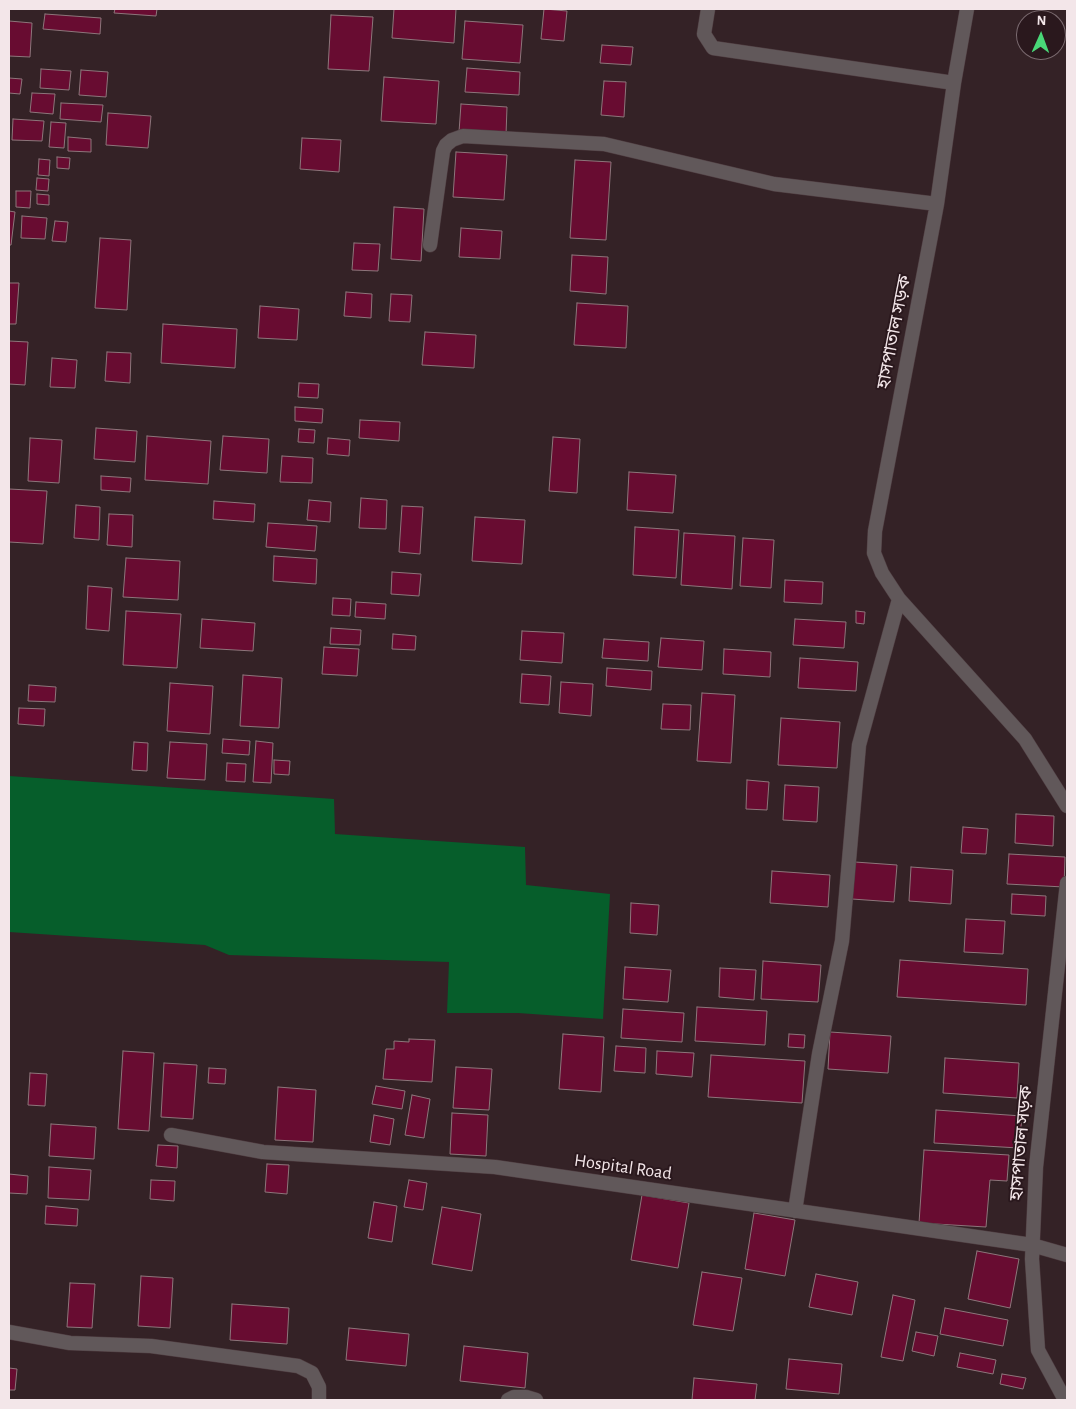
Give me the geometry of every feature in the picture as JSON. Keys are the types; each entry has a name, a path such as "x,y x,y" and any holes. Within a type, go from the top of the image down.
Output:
{"street":[{"path":"708,9 704,34 713,48 954,83 967,9"},
{"name":"হাসপাতাল সড়ক","path":"954,83 937,204 876,531 874,553 882,573 899,600 1025,739 1067,806"},
{"path":"430,245 443,151 446,144 463,136 604,144 774,184 937,204"},
{"path":"795,1211 819,1054 842,941 859,745 899,600"},
{"name":"হাসপাতাল সড়ক","path":"1065,1400 1038,1350 1032,1246 1036,1167 1067,883"},
{"name":"Hospital Road","path":"171,1135 263,1152 495,1167 1032,1246 1067,1255"},
{"path":"9,1332 70,1343 151,1346 298,1366 312,1373 319,1387 318,1400"},
{"path":"508,1400 514,1397 526,1397 536,1400"}],"green space":[{"path":"9,776 334,799 335,834 525,847 526,885 610,894 603,1019 518,1013 447,1013 449,962 229,955 205,945 9,932"}],"building":[{"path":"115,9 157,9 156,16 114,13"},
{"path":"394,9 456,9 454,43 392,38"},
{"path":"544,9 567,11 564,41 541,39"},
{"path":"45,14 101,18 100,34 43,29"},
{"path":"331,15 373,17 369,71 328,69"},
{"path":"9,21 32,23 30,57 9,56"},
{"path":"465,21 523,25 520,63 462,59"},
{"path":"602,45 633,47 631,65 600,63"},
{"path":"467,68 520,72 519,95 465,92"},
{"path":"41,69 71,71 69,90 40,88"},
{"path":"81,70 108,72 106,97 79,95"},
{"path":"384,77 439,81 436,124 381,121"},
{"path":"9,78 22,79 20,94 9,93"},
{"path":"604,81 626,82 624,117 601,115"},
{"path":"32,93 55,94 53,114 30,112"},
{"path":"61,103 103,105 101,122 60,119"},
{"path":"461,104 507,107 506,135 459,132"},
{"path":"108,113 151,116 148,148 106,145"},
{"path":"13,119 44,121 42,141 12,140"},
{"path":"51,122 66,123 64,148 49,147"},
{"path":"68,137 91,139 91,152 68,151"},
{"path":"302,138 341,140 339,172 300,169"},
{"path":"456,152 507,155 504,200 453,197"},
{"path":"57,157 70,158 69,169 57,168"},
{"path":"39,159 50,160 49,176 38,175"},
{"path":"575,160 611,162 606,240 570,238"},
{"path":"37,178 49,179 48,191 36,190"},
{"path":"16,191 31,191 30,208 16,207"},
{"path":"37,194 49,195 49,205 37,204"},
{"path":"394,207 424,209 421,261 391,259"},
{"path":"9,211 15,212 11,245 9,245"},
{"path":"22,216 47,218 45,239 21,238"},
{"path":"55,221 68,222 66,242 52,241"},
{"path":"461,228 502,231 500,259 459,257"},
{"path":"100,238 131,240 127,310 95,308"},
{"path":"354,243 380,244 378,271 352,270"},
{"path":"572,255 608,257 606,294 570,291"},
{"path":"9,283 19,283 16,324 9,324"},
{"path":"346,292 372,294 371,318 344,316"},
{"path":"391,294 412,295 410,322 389,321"},
{"path":"577,303 628,306 626,348 574,345"},
{"path":"260,306 299,309 297,340 258,338"},
{"path":"163,324 237,329 235,368 161,363"},
{"path":"425,332 476,335 474,368 422,365"},
{"path":"9,341 28,342 25,385 9,384"},
{"path":"107,352 131,353 130,383 105,381"},
{"path":"52,358 77,360 75,388 50,387"},
{"path":"299,383 319,384 318,398 298,397"},
{"path":"295,407 323,409 322,423 295,421"},
{"path":"360,420 400,422 399,441 359,438"},
{"path":"96,428 137,431 135,462 94,459"},
{"path":"299,429 315,430 314,443 298,442"},
{"path":"147,436 211,441 208,484 145,480"},
{"path":"223,436 269,439 267,473 220,470"},
{"path":"553,437 580,439 577,493 549,491"},
{"path":"30,438 62,440 59,483 28,481"},
{"path":"328,438 350,440 349,456 327,454"},
{"path":"282,456 313,458 312,483 280,482"},
{"path":"629,472 676,475 673,513 627,510"},
{"path":"101,476 131,478 130,492 101,490"},
{"path":"9,489 47,491 43,544 9,542"},
{"path":"361,498 387,500 386,529 359,528"},
{"path":"309,500 331,502 330,522 307,520"},
{"path":"214,501 255,504 254,522 213,519"},
{"path":"76,505 100,507 99,540 74,538"},
{"path":"402,506 423,507 420,554 399,552"},
{"path":"109,514 133,515 132,547 107,545"},
{"path":"475,517 525,520 522,564 472,561"},
{"path":"268,523 317,526 315,551 266,547"},
{"path":"635,527 679,530 676,578 633,575"},
{"path":"684,533 735,536 732,589 681,585"},
{"path":"743,538 774,540 771,588 740,586"},
{"path":"274,556 317,559 316,584 273,581"},
{"path":"126,558 180,561 178,600 123,597"},
{"path":"392,572 421,574 419,596 391,594"},
{"path":"785,580 823,582 822,604 784,602"},
{"path":"88,586 112,588 109,631 86,629"},
{"path":"333,598 351,599 350,616 332,615"},
{"path":"356,602 386,604 385,619 355,617"},
{"path":"126,611 181,614 177,668 123,665"},
{"path":"856,611 865,612 864,624 856,623"},
{"path":"202,619 255,623 253,651 200,648"},
{"path":"795,619 846,622 844,648 793,645"},
{"path":"331,628 361,630 360,645 330,644"},
{"path":"522,631 564,633 562,663 520,660"},
{"path":"393,634 416,636 415,650 392,649"},
{"path":"661,638 704,641 702,670 658,667"},
{"path":"604,639 649,642 648,661 602,658"},
{"path":"324,647 359,649 357,676 322,674"},
{"path":"724,649 771,652 770,677 723,674"},
{"path":"800,658 858,662 856,691 798,688"},
{"path":"607,668 652,671 651,690 606,686"},
{"path":"522,674 551,676 549,705 520,703"},
{"path":"243,675 282,678 279,728 240,726"},
{"path":"561,682 593,684 591,716 559,713"},
{"path":"170,683 213,686 210,734 167,731"},
{"path":"29,685 56,687 55,702 28,701"},
{"path":"702,693 735,695 731,763 697,761"},
{"path":"663,704 691,705 690,730 661,729"},
{"path":"19,708 45,709 44,726 18,724"},
{"path":"781,718 840,722 837,768 778,765"},
{"path":"223,739 250,741 249,755 222,753"},
{"path":"256,741 273,743 271,783 253,782"},
{"path":"134,742 148,743 147,771 132,770"},
{"path":"170,742 207,744 205,780 167,778"},
{"path":"274,760 290,761 289,775 274,774"},
{"path":"227,763 246,764 245,782 226,781"},
{"path":"747,780 769,782 767,810 746,809"},
{"path":"785,785 819,787 817,822 783,820"},
{"path":"1016,814 1054,816 1053,846 1015,843"},
{"path":"963,827 988,829 986,854 961,853"},
{"path":"1009,854 1065,857 1064,887 1007,884"},
{"path":"855,862 897,865 894,902 852,899"},
{"path":"911,867 953,870 951,904 909,901"},
{"path":"772,871 830,875 828,907 770,903"},
{"path":"1012,894 1046,896 1045,916 1011,914"},
{"path":"631,903 659,905 657,935 630,933"},
{"path":"966,919 1005,921 1003,954 964,952"},
{"path":"900,960 1028,969 1026,1005 897,997"},
{"path":"763,961 821,965 818,1002 761,999"},
{"path":"625,967 671,970 668,1002 623,999"},
{"path":"720,968 756,970 754,1000 719,997"},
{"path":"697,1007 767,1011 765,1045 695,1041"},
{"path":"623,1009 684,1013 682,1042 621,1038"},
{"path":"830,1032 891,1036 888,1073 828,1069"},
{"path":"563,1034 604,1037 601,1092 559,1089"},
{"path":"789,1034 805,1035 804,1048 788,1047"},
{"path":"409,1039 435,1040 432,1082 383,1079 386,1049 394,1049 394,1041 409,1042"},
{"path":"616,1046 646,1048 645,1073 614,1071"},
{"path":"123,1051 154,1053 149,1131 118,1129"},
{"path":"657,1051 694,1053 692,1077 656,1074"},
{"path":"711,1055 805,1061 802,1103 708,1097"},
{"path":"945,1058 1019,1063 1017,1098 943,1093"},
{"path":"164,1063 197,1065 193,1119 161,1117"},
{"path":"456,1067 492,1069 489,1110 453,1108"},
{"path":"209,1068 226,1069 225,1084 208,1083"},
{"path":"30,1073 47,1074 45,1106 28,1105"},
{"path":"376,1086 405,1091 402,1109 372,1104"},
{"path":"278,1087 316,1090 313,1142 275,1140"},
{"path":"412,1095 430,1099 424,1138 405,1135"},
{"path":"936,1110 1022,1116 1019,1148 934,1143"},
{"path":"452,1113 488,1115 486,1156 450,1154"},
{"path":"374,1115 394,1119 390,1145 370,1142"},
{"path":"51,1124 96,1127 94,1159 49,1156"},
{"path":"158,1145 178,1146 177,1168 156,1166"},
{"path":"924,1150 1009,1155 1007,1181 990,1180 986,1227 919,1223"},
{"path":"267,1164 289,1165 287,1194 265,1192"},
{"path":"49,1167 91,1170 89,1200 48,1198"},
{"path":"9,1174 28,1176 27,1194 9,1193"},
{"path":"151,1180 175,1181 174,1201 150,1199"},
{"path":"409,1180 427,1183 423,1210 404,1207"},
{"path":"642,1195 689,1203 678,1268 631,1260"},
{"path":"374,1202 397,1206 392,1242 368,1238"},
{"path":"46,1206 78,1209 77,1226 45,1224"},
{"path":"442,1207 481,1214 472,1271 432,1264"},
{"path":"754,1213 795,1220 785,1276 745,1269"},
{"path":"977,1251 1019,1259 1010,1308 968,1299"},
{"path":"702,1272 742,1278 733,1331 693,1325"},
{"path":"816,1274 858,1282 852,1315 809,1307"},
{"path":"141,1276 173,1278 170,1328 138,1326"},
{"path":"70,1283 95,1284 92,1328 67,1327"},
{"path":"893,1295 915,1300 903,1361 881,1357"},
{"path":"232,1304 289,1308 287,1344 230,1340"},
{"path":"945,1308 1008,1320 1003,1346 940,1334"},
{"path":"349,1328 409,1334 406,1366 346,1360"},
{"path":"916,1332 938,1336 934,1356 912,1351"},
{"path":"464,1346 528,1353 525,1388 460,1381"},
{"path":"960,1353 996,1360 993,1374 957,1367"},
{"path":"789,1359 842,1364 839,1394 786,1389"},
{"path":"9,1368 17,1369 15,1390 9,1390"},
{"path":"1002,1374 1026,1378 1023,1389 1000,1384"},
{"path":"694,1378 757,1384 755,1400 692,1400"}]}
